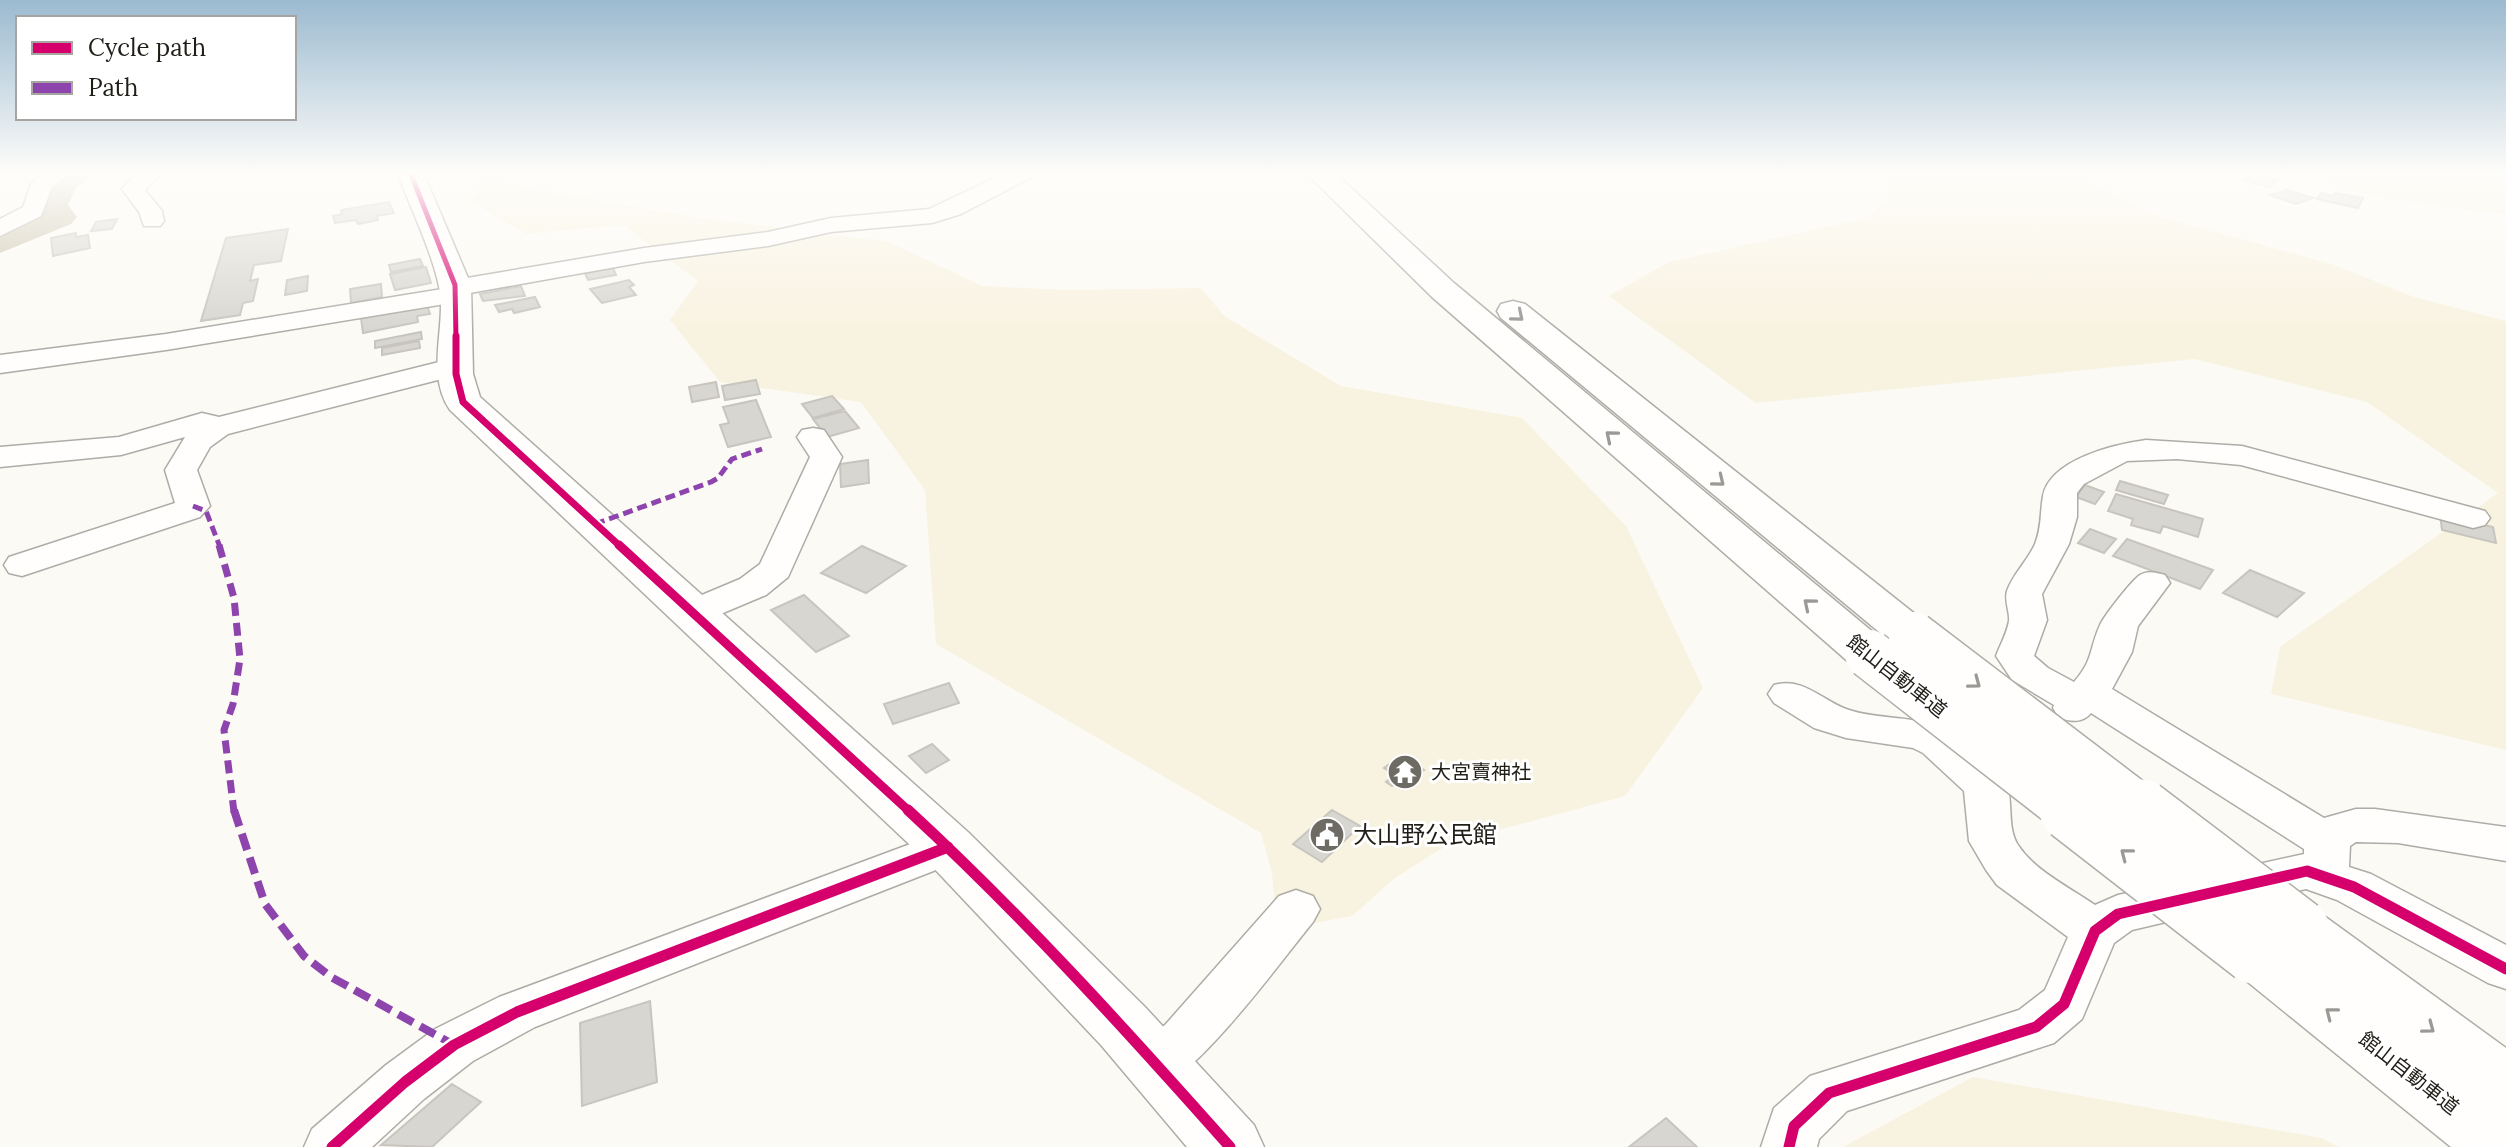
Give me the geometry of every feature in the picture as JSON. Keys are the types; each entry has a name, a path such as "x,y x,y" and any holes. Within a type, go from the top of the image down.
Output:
{"main road":[{"path":"431,226 456,291 456,387 463,402 948,847 1156,1063 1230,1147"},
{"name":"館山自動車道","path":"1375,226 1454,300 1891,645 2302,901 2502,1082"},
{"name":"館山自動車道","path":"1413,226 1599,384 1891,645"},
{"name":"館山自動車道","path":"2302,901 2503,1147"}],"street":[{"path":"0,364 151,345 644,255 768,239 829,226"},
{"path":"22,565 188,510 193,506 181,470 197,442 217,427 455,367"},
{"path":"0,457 111,448 202,422 217,427"},
{"path":"691,613 753,587 775,569 826,457 813,437"},
{"path":"2302,901 2077,703 2019,664 2015,656 2028,620 2024,594 2052,544 2060,517 2060,493 2072,477 2094,464 2120,453 2146,449 2242,456 2473,518"},
{"path":"2077,703 2102,675 2113,652 2119,625 2152,583"},
{"path":"1788,694 1829,718 1846,724 1909,731 1938,743 1985,785 1992,841 2013,872 2095,931"},
{"path":"2302,901 2338,830 2371,826 2506,844"},
{"path":"332,1147 405,1082 454,1045 517,1012 948,847"},
{"path":"1789,1147 1794,1126 1829,1093 2036,1027 2064,1004 2095,931 2118,914 2307,871 2302,901"},
{"path":"2302,901 2354,887 2506,969"},
{"path":"1156,1063 1184,1041 1296,909"}],"shaded area":[{"path":"511,226 617,226 526,234"},
{"path":"624,226 762,226 889,242 982,286 1068,290 1201,288 1224,316 1341,386 1522,418 1626,526 1703,688 1625,796 1450,843 1395,878 1352,916 1309,924 1275,905 1272,873 1261,833 936,644 925,490 861,402 720,382 670,320 698,281"},
{"path":"1832,226 2192,226 2332,264 2414,297 2506,321 2506,750 2271,694 2280,647 2498,493 2367,402 2195,359 1756,403 1609,296 1669,262"},
{"path":"1973,1077 2321,1138 2339,1147 1843,1147"}],"building":[{"path":"94,226 114,226 112,229 91,231"},
{"path":"288,229 281,261 254,265 250,281 258,279 253,301 243,303 240,315 201,321 226,238"},
{"path":"76,233 76,237 88,235 90,248 53,256 51,238"},
{"path":"420,259 423,266 391,272 389,265"},
{"path":"426,267 431,283 395,290 390,274"},
{"path":"613,268 616,275 588,280 585,273"},
{"path":"308,276 307,291 285,295 287,280"},
{"path":"629,280 634,285 629,287 636,295 602,303 590,289"},
{"path":"381,284 382,297 351,303 350,289"},
{"path":"521,286 525,296 483,301 480,294"},
{"path":"535,297 540,307 514,313 512,309 499,312 495,305"},
{"path":"427,305 430,314 417,316 418,322 363,333 361,318"},
{"path":"421,332 422,339 375,348 375,341"},
{"path":"419,341 420,348 382,355 382,348"},
{"path":"756,380 760,394 725,400 722,386"},
{"path":"716,382 719,397 692,402 689,387"},
{"path":"832,396 844,409 813,418 802,404"},
{"path":"756,400 771,437 728,447 720,425 729,423 723,407"},
{"path":"845,411 859,428 827,437 813,419"},
{"path":"868,460 869,483 841,487 840,464"},
{"path":"2120,481 2168,495 2164,504 2116,490"},
{"path":"2085,485 2104,492 2095,504 2076,497"},
{"path":"2116,494 2203,519 2198,537 2163,526 2160,533 2131,525 2133,519 2108,511"},
{"path":"2440,515 2493,527 2496,543 2442,530"},
{"path":"2090,529 2116,539 2104,553 2078,543"},
{"path":"2127,539 2213,570 2200,589 2113,556"},
{"path":"862,546 906,566 866,593 821,573"},
{"path":"2250,570 2304,593 2277,617 2223,593"},
{"path":"804,595 849,636 816,652 771,610"},
{"path":"949,683 959,703 893,724 884,704"},
{"path":"932,744 949,760 926,773 909,756"},
{"name":"大宮賣神社","path":"1402,755 1424,770 1406,782 1401,779 1392,786 1386,782 1395,775 1384,768"},
{"name":"大山野公民館","path":"1332,810 1360,826 1322,862 1293,844"},
{"path":"650,1001 657,1082 582,1106 580,1023"},
{"path":"452,1084 481,1102 432,1147 381,1145"},
{"path":"1666,1118 1697,1147 1629,1147"}],"waterway":[{"path":"0,242 39,226"}],"marked path":[{"path":"595,524 711,482 718,478 732,459 762,449"},
{"path":"193,506 206,511 215,529 234,598 240,659 233,704 224,730 235,821 265,904 304,956 331,977 454,1045"}],"cycle path":[{"path":"431,226 455,285 456,374 463,402 948,847 1123,1026 1230,1147"},
{"path":"332,1147 405,1082 454,1045 517,1012 948,847"},
{"path":"1789,1147 1794,1126 1829,1093 2036,1027 2064,1004 2095,931 2118,914 2307,871 2354,887 2506,969"}],"place":[{"name":"大宮賣神社","path":"1405,772"},
{"name":"大山野公民館","path":"1327,835"}]}
